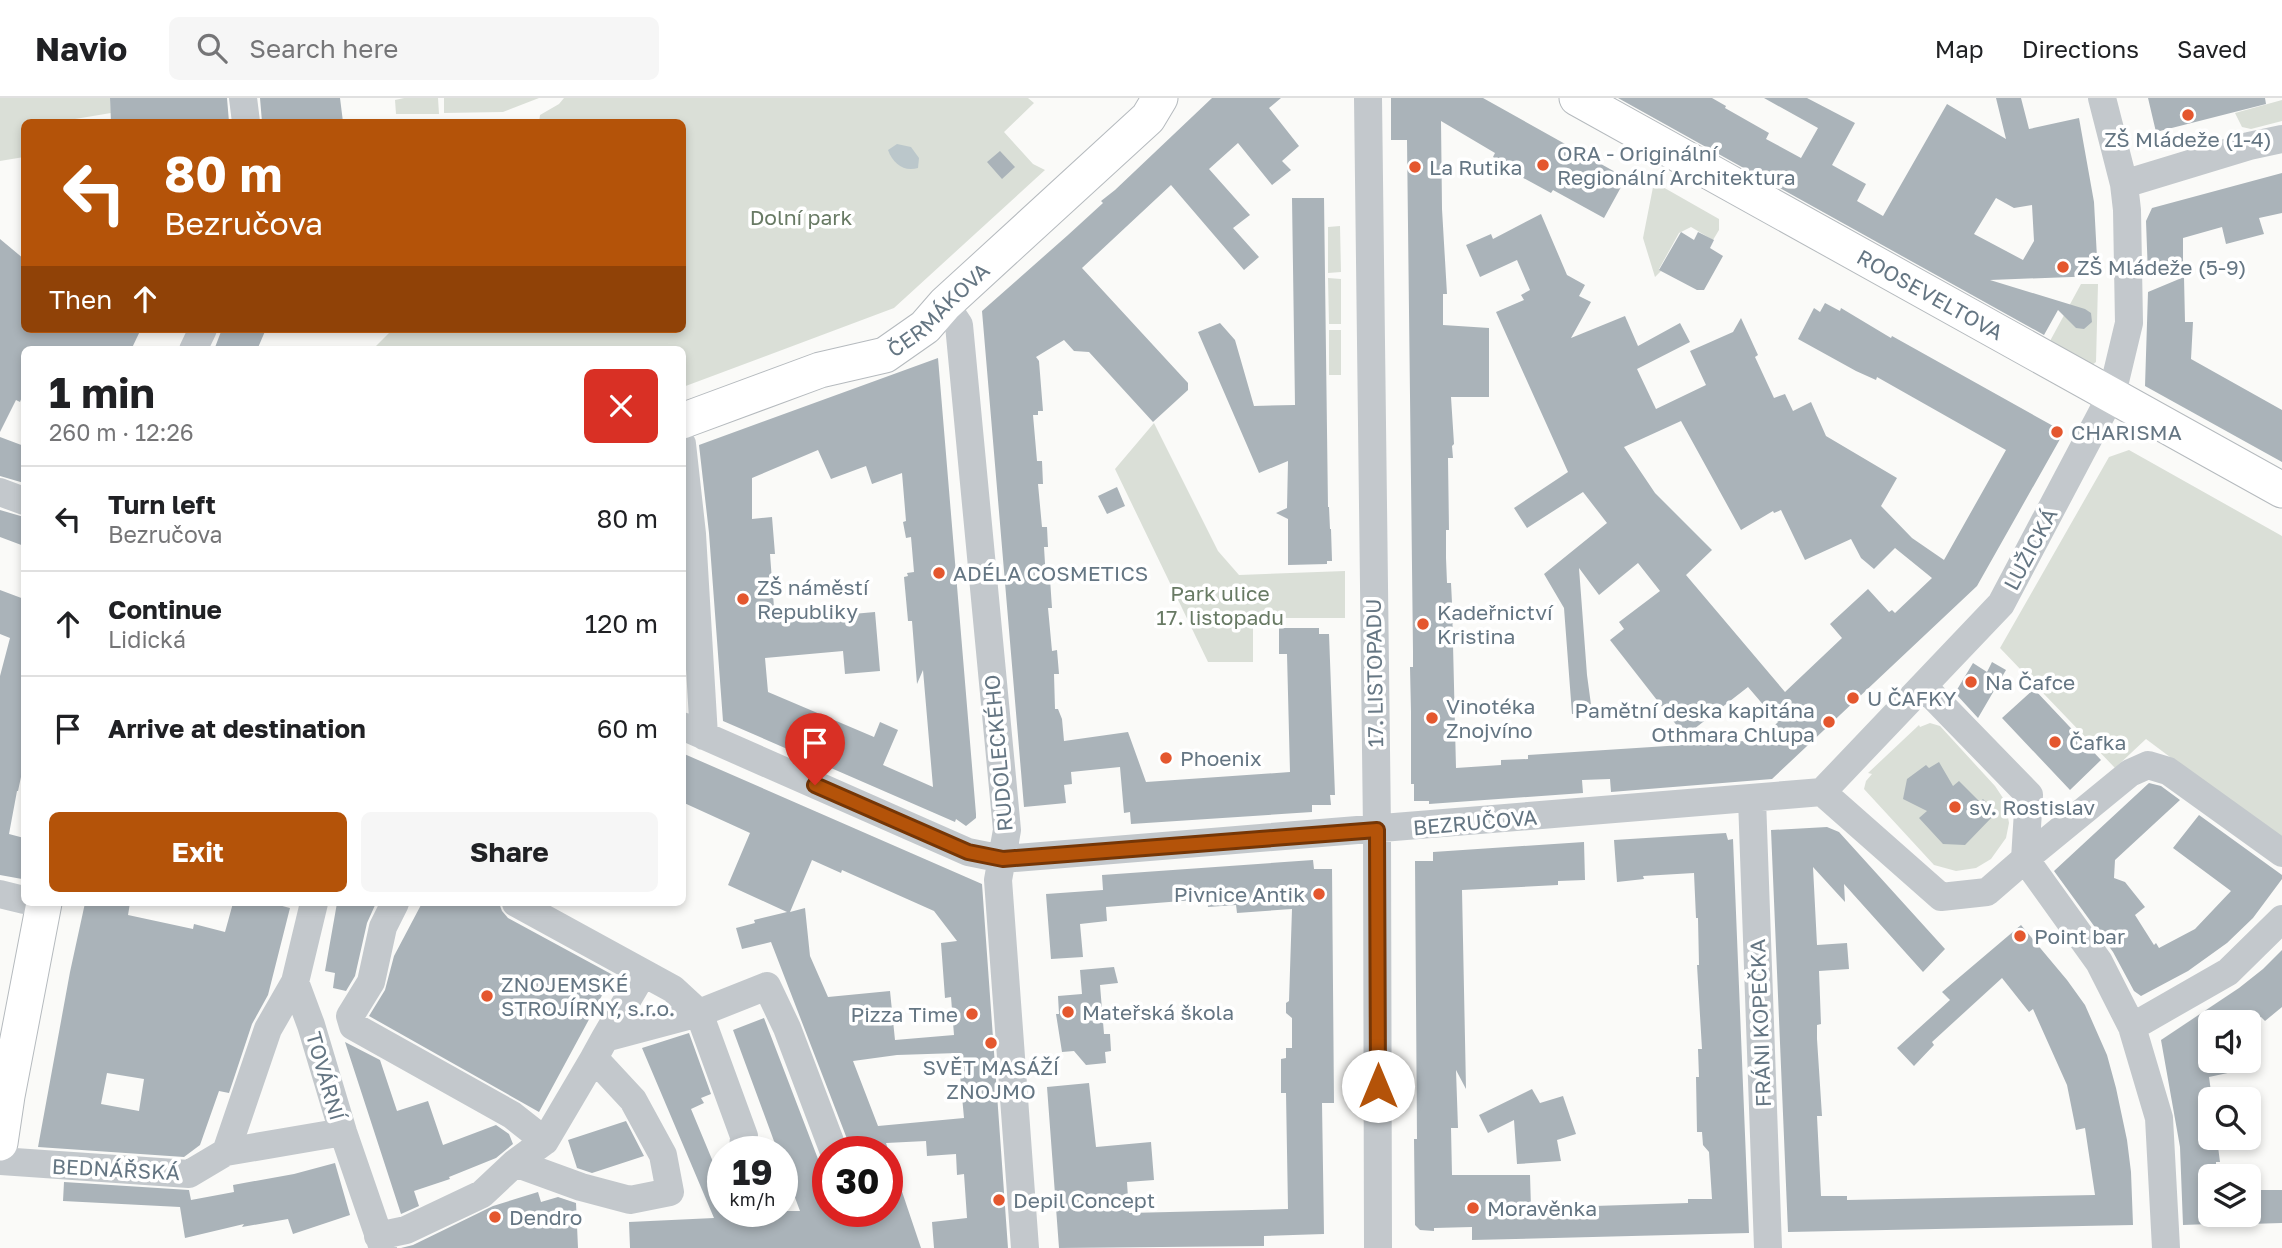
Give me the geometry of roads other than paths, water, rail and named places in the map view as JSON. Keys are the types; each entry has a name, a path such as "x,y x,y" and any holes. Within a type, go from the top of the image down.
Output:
{"main road":[{"name":"ČERMÁKOVA","path":"686,420 820,370 872,338 945,304 1154,108 1173,107 1183,98"},
{"name":"ROOSEVELTOVA","path":"1577,98 2282,490"},
{"path":"0,1143 3,1096 42,906"}],"street":[{"path":"243,98 246,119"},
{"name":"17. LISTOPADU","path":"1368,98 1377,830 1378,1248"},
{"name":"LUŽICKÁ","path":"1822,792 2001,604 2112,394 2129,323 2127,210 2124,184 2102,98"},
{"path":"2124,184 2249,146 2282,139"},
{"name":"RUDOLECKÉHO","path":"945,304 959,325 1007,830 998,880 1025,1248"},
{"path":"0,492 21,500"},
{"path":"686,517 693,731"},
{"path":"1923,686 2029,795 2025,859 2099,962 2132,1027 2159,1118 2166,1248"},
{"name":"BEZRUČOVA","path":"693,731 968,852 1003,859 1822,792"},
{"path":"1822,792 1941,897 1987,892 2130,773 2148,765 2168,771 2282,853"},
{"name":"FRÁNI KOPEČKA","path":"1752,799 1768,1248"},
{"path":"0,894 21,899"},
{"path":"313,906 295,982 268,1029 226,1152 343,1132"},
{"path":"394,906 383,927 371,982 350,1016 353,1026 512,1115 545,1141"},
{"path":"521,906 673,989 699,1013 744,1136"},
{"path":"2132,1027 2228,972 2282,919"},
{"path":"380,1242 482,1194 545,1141 643,973"},
{"name":"TOVÁRNÍ","path":"295,982 312,1025 343,1132 380,1242"},
{"path":"599,1048 768,986 828,1136"},
{"path":"516,1163 581,1187 630,1200 670,1192 663,1155 633,1100 599,1048"},
{"name":"BEDNÁŘSKÁ","path":"0,1161 189,1174 226,1152"}],"place":[{"name":"ZŠ Mládeže (1-4)","path":"2188,115"},
{"name":"ORA - Originální Regionální Architektura","path":"1543,165"},
{"name":"La Rutika","path":"1415,167"},
{"name":"ZŠ Mládeže (5-9)","path":"2063,267"},
{"name":"CHARISMA","path":"2057,432"},
{"name":"ADÉLA COSMETICS","path":"939,573"},
{"name":"ZŠ náměstí Republiky","path":"743,599"},
{"name":"Kadeřnictví Kristina","path":"1423,624"},
{"name":"Na Čafce","path":"1971,682"},
{"name":"U ČAFKY","path":"1853,698"},
{"name":"Vinotéka Znojvíno","path":"1432,718"},
{"name":"Pamětní deska kapitána Othmara Chlupa","path":"1829,722"},
{"name":"Čafka","path":"2055,742"},
{"name":"Phoenix","path":"1166,758"},
{"name":"sv. Rostislav","path":"1955,807"},
{"name":"Pivnice Antik","path":"1319,894"},
{"name":"Point bar","path":"2020,936"},
{"name":"ZNOJEMSKÉ STROJÍRNY, s.r.o.","path":"487,996"},
{"name":"Mateřská škola","path":"1068,1012"},
{"name":"Pizza Time","path":"972,1014"},
{"name":"SVĚT MASÁŽÍ ZNOJMO","path":"991,1043"},
{"name":"Depil Concept","path":"999,1200"},
{"name":"Moravěnka","path":"1473,1208"},
{"name":"Dendro","path":"495,1217"}],"park label":[{"name":"Dolní park","path":"801,217"},
{"name":"Park ulice 17. listopadu","path":"1220,605"}]}
